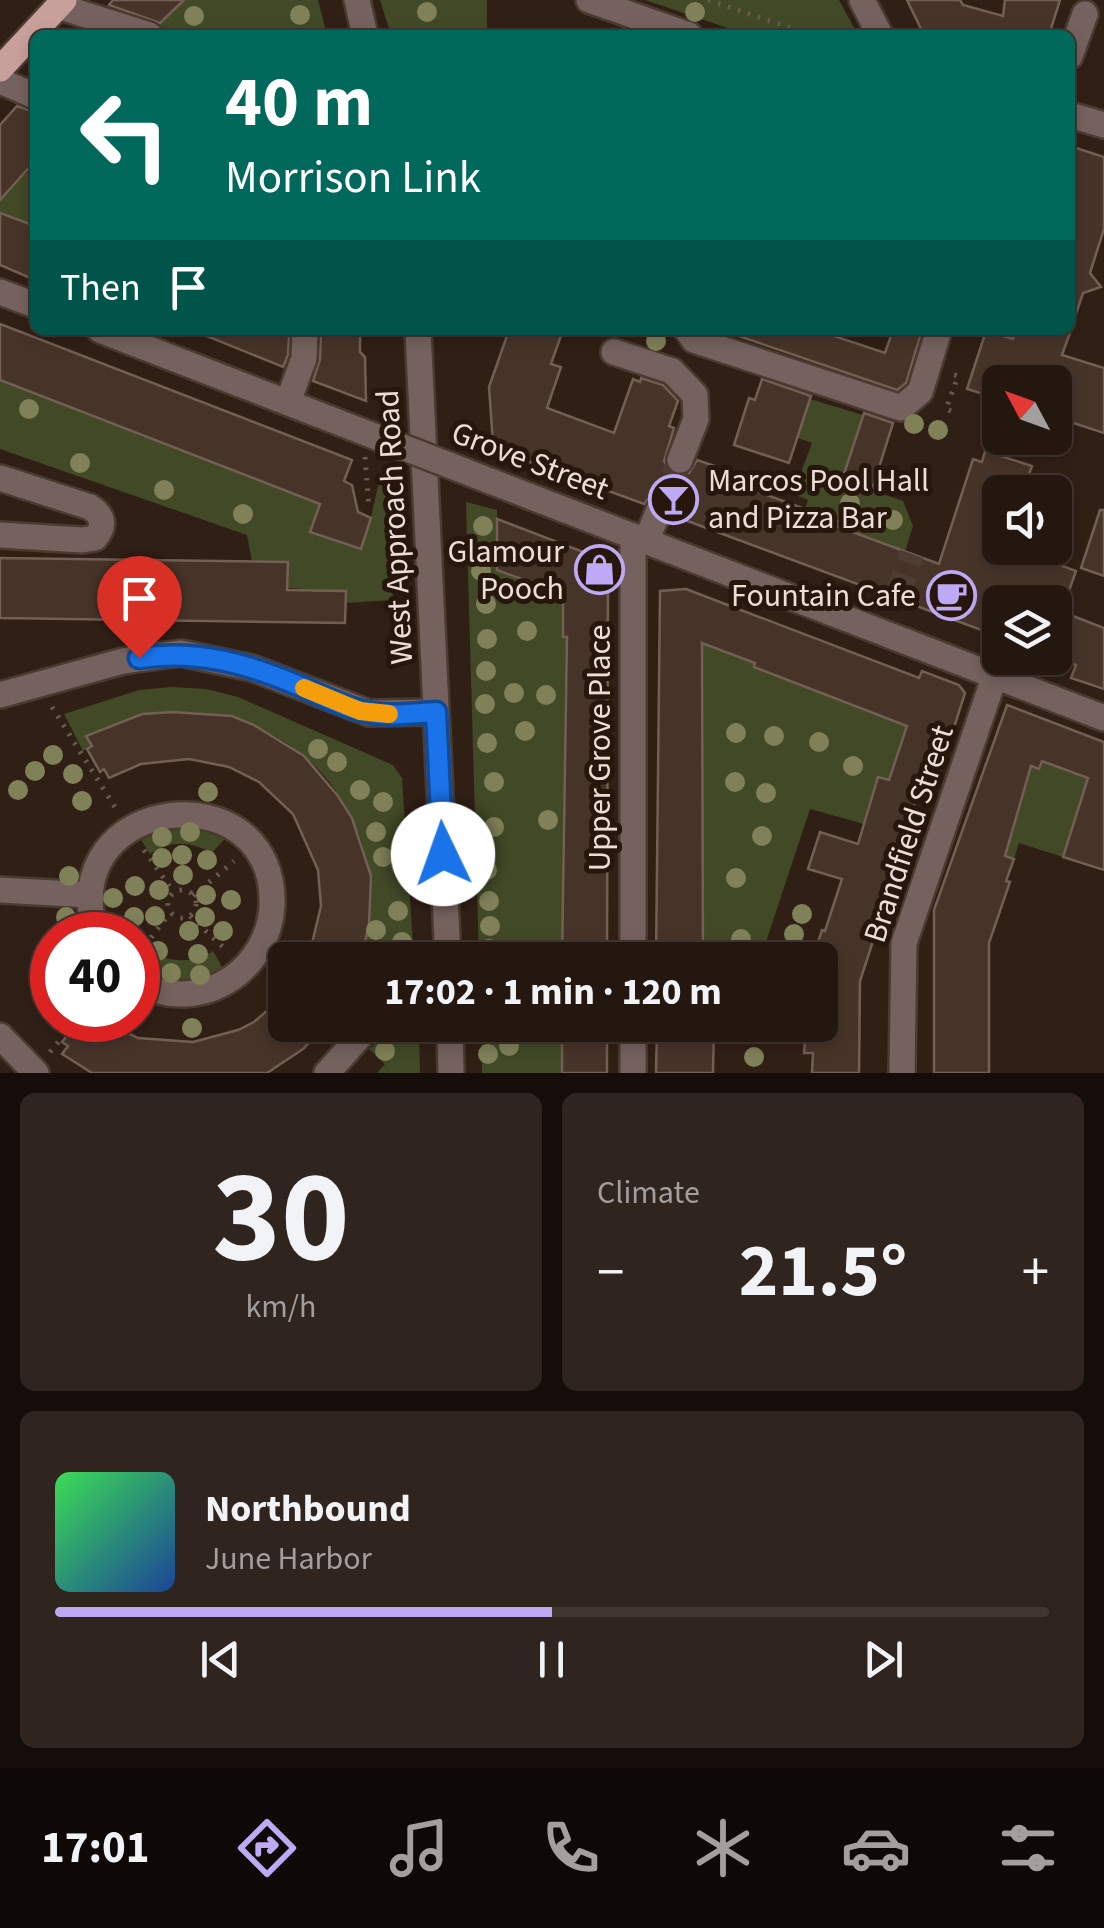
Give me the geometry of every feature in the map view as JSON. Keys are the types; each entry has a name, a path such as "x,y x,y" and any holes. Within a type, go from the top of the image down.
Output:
{"main road":[{"path":"36,30 61,3"},
{"path":"0,69 30,37"}],"street":[{"path":"357,0 364,30"},
{"path":"589,0 616,23 659,30"},
{"path":"862,0 877,30"},
{"path":"61,3 136,30"},
{"path":"1075,42 1085,14"},
{"path":"0,81 30,94"},
{"path":"1075,116 1104,125"},
{"path":"0,292 30,303"},
{"name":"Grove Street","path":"113,335 1104,718"},
{"path":"288,402 304,358 305,335"},
{"name":"West Approach Road","path":"418,335 447,942"},
{"path":"690,335 694,340 901,408 920,392 937,335"},
{"path":"614,352 672,371 695,395 696,419 680,460"},
{"path":"0,478 90,507 99,513 102,530 94,538 82,540 0,535"},
{"path":"640,539 659,510"},
{"name":"Upper Grove Place","path":"633,942 640,539"},
{"path":"0,694 124,661 181,653 252,668 360,711 436,712"},
{"name":"Brandfield Street","path":"902,1073 902,957 908,926 994,678"},
{"path":"93,912 90,895 109,847 128,829 163,814 213,818 235,830 253,848 270,883 272,909 266,936 244,968 223,984 198,993 160,990"},
{"path":"0,890 90,895"},
{"path":"0,1036 35,1072"},
{"path":"328,1073 355,1042"},
{"path":"450,1042 451,1073"},
{"path":"633,1042 633,1073"}],"path":[{"path":"708,0 729,3 799,30"},
{"path":"951,411 946,409 954,388"},
{"path":"369,434 369,508"},
{"path":"38,686 124,821"},
{"path":"134,836 174,893"},
{"path":"193,896 218,871 253,848"},
{"path":"182,890 193,896 196,904 190,916 182,918 170,913 168,904 174,893 182,890"},
{"path":"160,926 170,913"},
{"path":"190,916 244,968"},
{"path":"35,1072 59,1042"}],"green space":[{"path":"182,0 318,0 326,30 168,30 157,27"},
{"path":"380,0 487,0 487,30 389,30"},
{"path":"645,0 839,0 855,30 733,30"},
{"path":"30,169 30,227 0,213 0,200"},
{"path":"0,380 320,504 361,548 381,471 385,472 393,600 345,603 345,591 287,588 252,562 247,535 0,449"},
{"path":"810,399 863,415 842,480 903,501 913,526 905,552 836,526 838,521 805,509 808,500 793,494 812,443 798,438"},
{"path":"466,502 497,510 497,570 560,593 563,635 567,637 562,942 478,942"},
{"path":"698,627 718,649 755,663 754,668 908,723 889,780 877,778 864,824 810,809 766,942 703,942"},
{"path":"207,689 238,697 393,765 402,778 413,942 364,942 370,899 362,842 338,794 302,754 256,727 203,713 146,715 87,736 92,746 83,751 64,714 139,690"},
{"path":"1042,761 1089,779 1063,857 1019,843 1014,859 1005,856 1031,766 1039,769"},
{"path":"185,822 227,836 212,853 181,844 165,846 150,854 138,835"},
{"path":"213,951 225,972 184,985 160,979 160,956 179,960"},
{"path":"378,1042 419,1042 420,1073 377,1073 385,1064 369,1049"},
{"path":"481,1042 562,1042 562,1073 482,1073"}],"building":[{"path":"113,0 184,0 160,23 109,5"},
{"path":"907,0 960,0 963,5 1003,16 1005,0 1060,0 1051,30 922,30"},
{"path":"17,106 30,110 30,167 0,200 0,125"},
{"path":"1075,148 1104,157 1104,229 1090,273 1101,287 1083,293 1075,317"},
{"path":"0,213 30,224 30,278 0,265"},
{"path":"0,324 352,460 344,481 352,485 358,512 371,518 361,549 310,532 320,504 0,380"},
{"path":"204,335 289,335 283,367"},
{"path":"321,335 360,335 366,401 313,381 320,359"},
{"path":"507,335 561,335 551,364 561,367 547,408 614,433 633,379 663,385 678,401 669,426 674,428 664,461 673,475 689,473 697,460 715,466 712,475 838,521 836,526 939,564 973,459 982,462 984,455 998,455 1032,466 1029,475 982,475 982,565 1060,565 1076,571 1071,585 982,585 982,630 674,516 672,501 664,495 650,497 644,504 516,457 493,443 489,387"},
{"path":"736,335 831,335 885,353 891,335 920,335 906,383 897,390"},
{"path":"985,335 1013,339 1014,335 1069,335 1062,355 1104,368 1104,433 1072,423 1072,365 982,365 982,394 967,389"},
{"path":"762,379 811,396 789,463 734,445 749,398 755,400"},
{"path":"864,413 893,423 872,490 842,480"},
{"path":"1100,510 1104,510 1104,576 1081,568"},
{"path":"497,519 594,556 608,572 607,942 562,942 567,637 563,637 563,594 497,570"},
{"path":"0,558 288,562 287,590 346,591 345,623 0,618"},
{"path":"686,589 919,678 922,671 959,685 965,693 931,800 917,796 899,852 910,855 898,892 890,889 860,981 859,1073 812,1073 813,1053 804,1053 805,1042 838,1042 838,942 818,942 842,879 808,869 820,832 858,844 878,777 889,780 907,726 702,643 703,942 656,942 660,591"},
{"path":"1072,616 1104,628 1104,689 1071,678 1076,665 1072,663"},
{"path":"1007,705 1104,742 1104,870 1063,857 1088,778 1042,761 1039,769 1031,766 1005,856 1014,859 1006,881 1010,882 989,943 989,1073 934,1073 934,910"},
{"path":"142,714 232,716 304,756 352,818 371,876 365,942 312,942 321,906 318,870 293,814 259,782 229,767 189,759 141,764 109,778 104,769 100,772 87,749 92,746 86,736"},
{"path":"268,1010 268,1042 310,1042 267,1073 92,1073 62,1054 68,1046 62,1042 193,1042 254,1022"},
{"path":"562,1042 607,1042 607,1073 562,1073"},
{"path":"657,1042 714,1042 713,1073 656,1073"}],"tunnel":[{"path":"659,510 680,460"},
{"path":"896,598 912,554"}],"slow traffic":[{"path":"304,688 360,711 389,714"}],"place":[{"name":"Marcos Pool Hall and Pizza Bar","path":"673,499"},
{"name":"Glamour Pooch","path":"599,570"},
{"name":"Fountain Cafe","path":"951,596"}],"route":[{"path":"139,658 181,653 207,656 285,679 360,711 436,712 443,854"}]}
